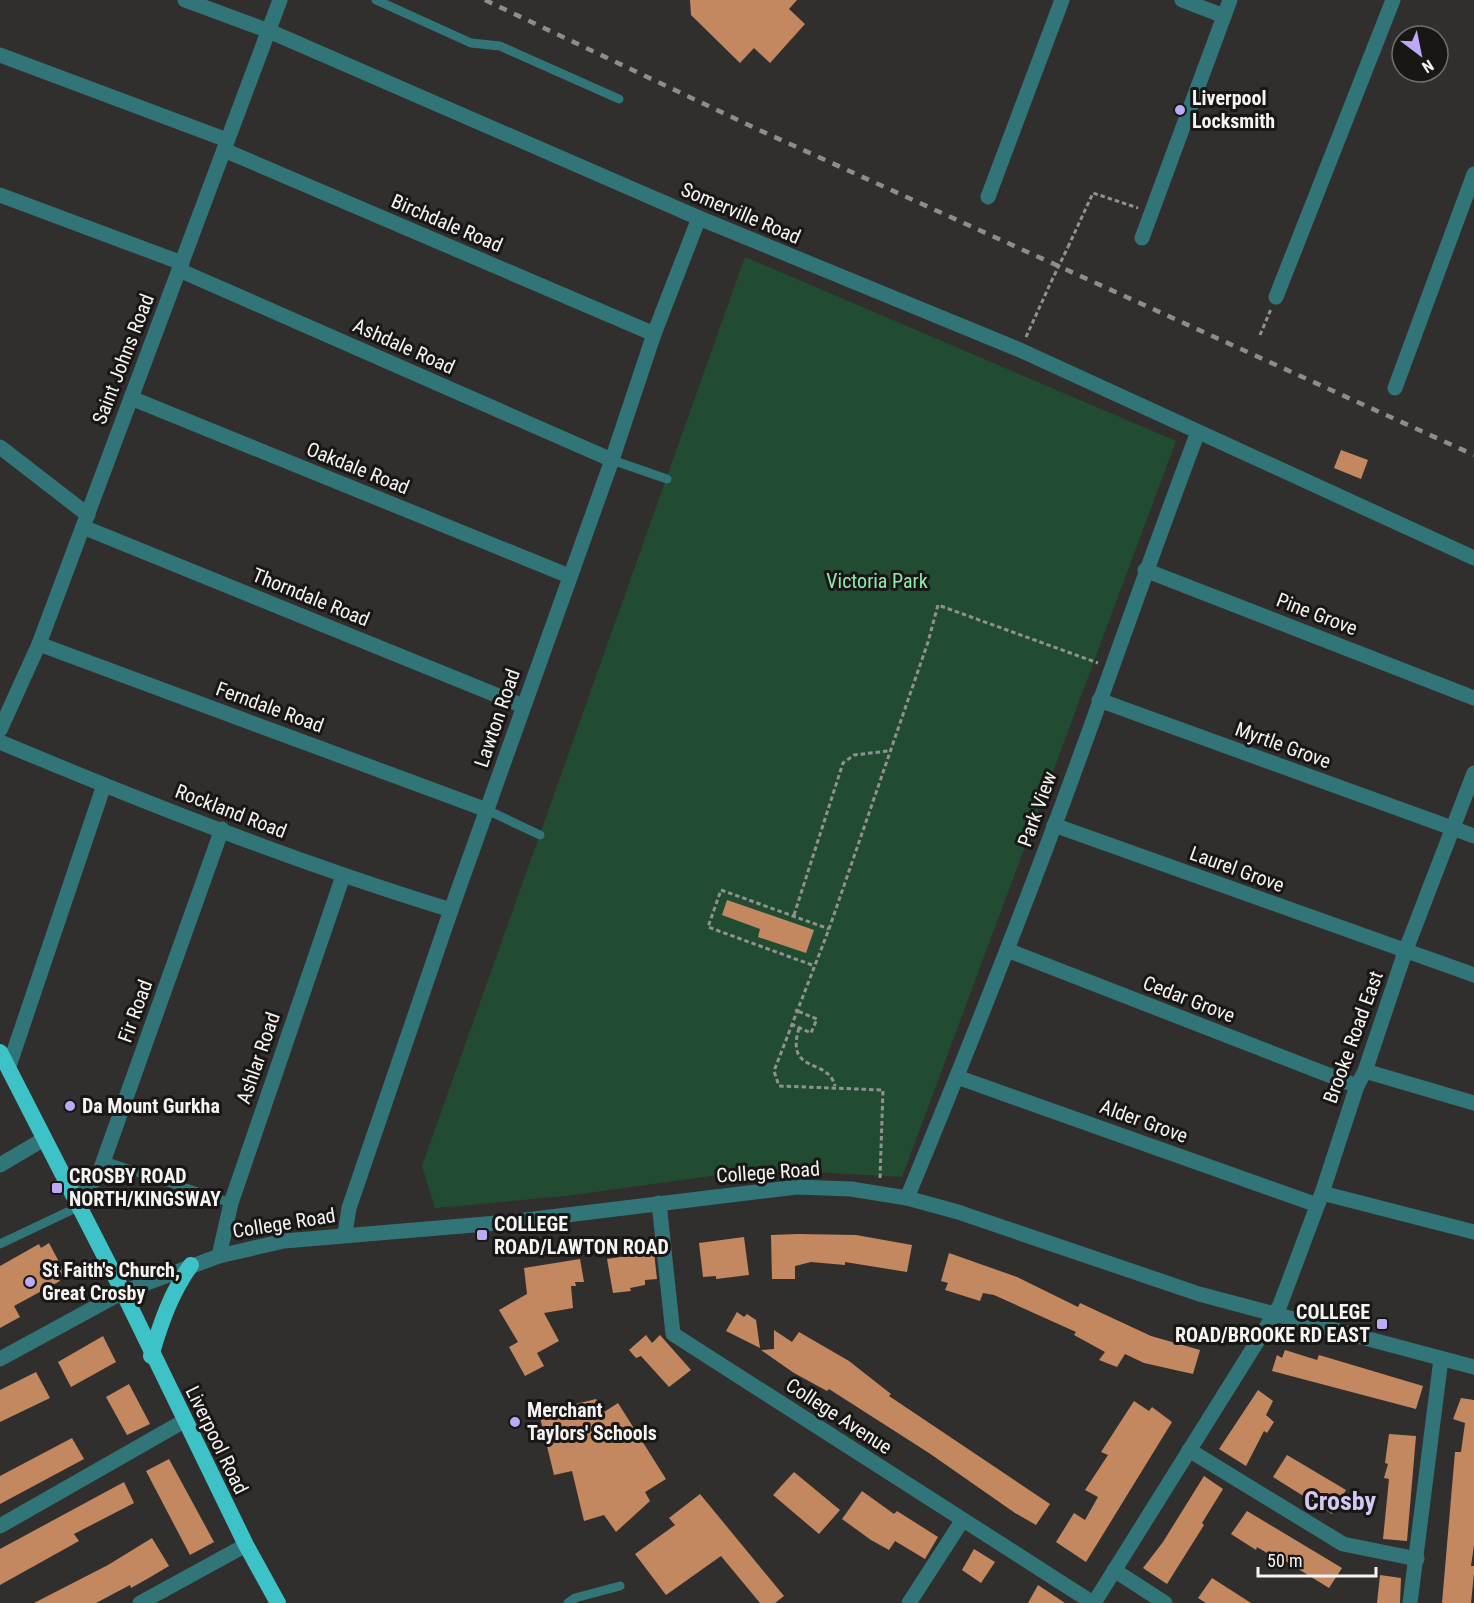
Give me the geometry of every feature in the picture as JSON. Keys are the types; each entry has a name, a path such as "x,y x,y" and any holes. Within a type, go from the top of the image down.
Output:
{"highway":[{"name":"Liverpool Road","path":"4,1059 123,1292 151,1356 246,1545 278,1603"},
{"path":"151,1356 161,1321 176,1287 191,1265"}],"street":[{"name":"Somerville Road","path":"185,0 269,31 699,219 1020,350 1474,558"},
{"name":"Saint Johns Road","path":"0,730 39,644 280,0"},
{"path":"988,197 1062,0"},
{"path":"1182,0 1224,16"},
{"path":"1142,238 1230,0"},
{"path":"1276,297 1393,0"},
{"name":"Birchdale Road","path":"0,55 226,145 654,334"},
{"path":"1395,388 1474,174"},
{"name":"Ashdale Road","path":"0,195 180,266 612,460"},
{"name":"Lawton Road","path":"345,1234 349,1208 451,910 612,460 654,334 699,219"},
{"name":"Oakdale Road","path":"131,398 569,576"},
{"name":"Park View","path":"908,1198 1007,950 1145,570 1198,432"},
{"name":"Thorndale Road","path":"0,447 86,521 523,706"},
{"name":"Pine Grove","path":"1145,570 1474,698"},
{"name":"Ferndale Road","path":"39,644 487,810"},
{"name":"Myrtle Grove","path":"1099,700 1474,836"},
{"name":"Rockland Road","path":"0,742 104,785 343,876 451,910"},
{"name":"Brooke Road East","path":"1093,1603 1280,1305 1357,1086 1365,1071 1405,952 1474,773"},
{"path":"4,1059 104,785"},
{"name":"Laurel Grove","path":"1054,825 1474,975"},
{"name":"Fir Road","path":"75,1201 97,1179 222,829"},
{"name":"Ashlar Road","path":"219,1256 231,1203 343,876"},
{"name":"Cedar Grove","path":"1007,950 1357,1086"},
{"path":"1365,1071 1474,1103"},
{"name":"Alder Grove","path":"957,1077 1319,1199 1474,1232"},
{"path":"0,1165 44,1139"},
{"name":"College Road","path":"0,1359 123,1292 219,1256 284,1241 345,1234 509,1222 797,1187 880,1192 908,1198 958,1212 1188,1290 1474,1367"},
{"name":"College Avenue","path":"659,1203 673,1334 1093,1603"},
{"path":"1410,1603 1441,1359"},
{"path":"0,1526 184,1421"},
{"path":"1189,1450 1343,1544 1417,1559"},
{"path":"909,1603 962,1521"},
{"path":"140,1603 246,1545"},
{"path":"1114,1570 1165,1603"}],"lane":[{"path":"376,0 471,44 500,46 618,99"},
{"path":"612,460 667,479"},
{"path":"487,810 540,834"},
{"path":"104,1161 231,1203"},
{"path":"0,1245 75,1201"},
{"path":"568,1603 575,1598 620,1586"}],"path":[{"path":"1020,350 1093,193 1151,212"},
{"path":"1260,335 1276,297"},
{"path":"880,1192 883,1090 835,1086 779,1086 774,1071 795,1010 829,929 888,751 928,642 938,605 1110,669"},
{"path":"794,915 843,763 854,755 888,751"},
{"path":"813,965 708,927 721,890 829,929"},
{"path":"791,1023 811,1033 817,1019 795,1010"},
{"path":"800,1028 796,1040 802,1061 826,1073 835,1086"}],"green space":[{"name":"Victoria Park","path":"745,257 1176,441 902,1177 761,1169 566,1196 435,1208 422,1166"}],"building":[{"path":"690,0 797,0 789,9 805,24 770,63 754,48 740,63 691,15"},
{"path":"1341,450 1368,460 1361,479 1334,468"},
{"path":"727,900 814,930 806,953 758,937 760,929 722,915"},
{"path":"771,1235 856,1235 912,1245 907,1272 845,1262 845,1265 811,1262 795,1266 795,1279 772,1279"},
{"path":"744,1237 749,1275 716,1279 716,1276 703,1277 699,1243"},
{"name":"St Faith's Church, Great Crosby","path":"49,1243 65,1273 58,1278 60,1281 14,1306 20,1317 0,1328 0,1266 39,1244 41,1248"},
{"path":"654,1252 657,1279 645,1280 645,1285 630,1288 631,1291 613,1293 607,1259"},
{"path":"949,1253 1017,1277 1078,1307 1080,1303 1151,1336 1200,1350 1193,1374 1144,1363 1125,1354 1117,1367 1099,1360 1105,1352 1074,1335 1076,1332 994,1295 983,1293 980,1301 945,1290 948,1283 941,1281"},
{"path":"580,1259 584,1282 575,1282 576,1286 571,1286 573,1308 544,1313 559,1341 537,1353 544,1366 525,1376 509,1347 518,1342 499,1310 527,1294 524,1268"},
{"path":"737,1312 744,1317 747,1314 756,1320 760,1348 726,1331"},
{"path":"774,1330 792,1342 799,1332 849,1361 891,1394 889,1396 1050,1504 1036,1525 829,1389 827,1391 794,1373 761,1350 774,1349"},
{"path":"646,1335 652,1343 660,1335 691,1370 669,1387 641,1356 636,1358 629,1350"},
{"path":"103,1336 116,1362 71,1387 58,1362"},
{"path":"1285,1350 1317,1360 1319,1355 1423,1386 1416,1409 1272,1371 1277,1355 1282,1358"},
{"path":"36,1372 50,1398 0,1422 0,1390"},
{"path":"129,1384 150,1424 127,1435 106,1397"},
{"path":"1258,1390 1273,1401 1266,1415 1274,1422 1267,1433 1264,1431 1246,1466 1219,1449"},
{"path":"1461,1398 1474,1400 1474,1545 1471,1566 1474,1566 1474,1573 1471,1603 1442,1603 1455,1452 1461,1452 1465,1423 1453,1419"},
{"path":"596,1399 604,1412 618,1403 666,1479 645,1492 650,1501 616,1532 604,1515 584,1521 572,1471 554,1475 539,1413"},
{"path":"1134,1401 1149,1411 1152,1407 1172,1422 1086,1562 1056,1542 1074,1513 1085,1520 1098,1497 1085,1490 1108,1455 1101,1452"},
{"path":"1389,1434 1416,1436 1407,1541 1383,1539 1389,1479 1384,1478 1388,1464 1385,1463"},
{"path":"72,1438 84,1459 0,1504 0,1476"},
{"path":"1287,1455 1346,1490 1332,1514 1273,1477"},
{"path":"169,1459 214,1542 190,1555 146,1471"},
{"path":"794,1472 840,1510 819,1534 773,1495"},
{"path":"1204,1476 1223,1489 1202,1523 1204,1525 1167,1584 1143,1568 1163,1542"},
{"path":"124,1482 134,1503 74,1534 79,1541 0,1585 0,1549"},
{"path":"862,1491 894,1514 897,1511 938,1537 925,1559 895,1541 889,1550 842,1519"},
{"path":"700,1494 784,1596 775,1603 760,1603 721,1556 666,1595 635,1554 675,1525 669,1518"},
{"path":"1247,1511 1342,1568 1329,1588 1269,1551 1267,1553 1257,1547 1256,1550 1231,1534"},
{"path":"152,1538 169,1566 131,1588 130,1585 96,1603 34,1603 108,1565"},
{"path":"974,1549 995,1562 981,1583 962,1570"},
{"path":"1380,1575 1401,1578 1400,1603 1377,1603"},
{"path":"1212,1578 1251,1603 1206,1603 1198,1598"},
{"path":"1038,1585 1065,1603 1028,1603"}],"railway":[{"path":"485,0 757,129 1474,455"}],"place":[{"name":"Liverpool Locksmith","path":"1180,110"},
{"name":"Da Mount Gurkha","path":"70,1106"},
{"name":"CROSBY ROAD NORTH/KINGSWAY","path":"57,1188"},
{"name":"COLLEGE ROAD/LAWTON ROAD","path":"482,1235"},
{"name":"St Faith's Church, Great Crosby","path":"30,1282"},
{"name":"COLLEGE ROAD/BROOKE RD EAST","path":"1382,1324"},
{"name":"Merchant Taylors' Schools","path":"515,1422"}],"district":[{"name":"Crosby","path":"1340,1501"}]}
